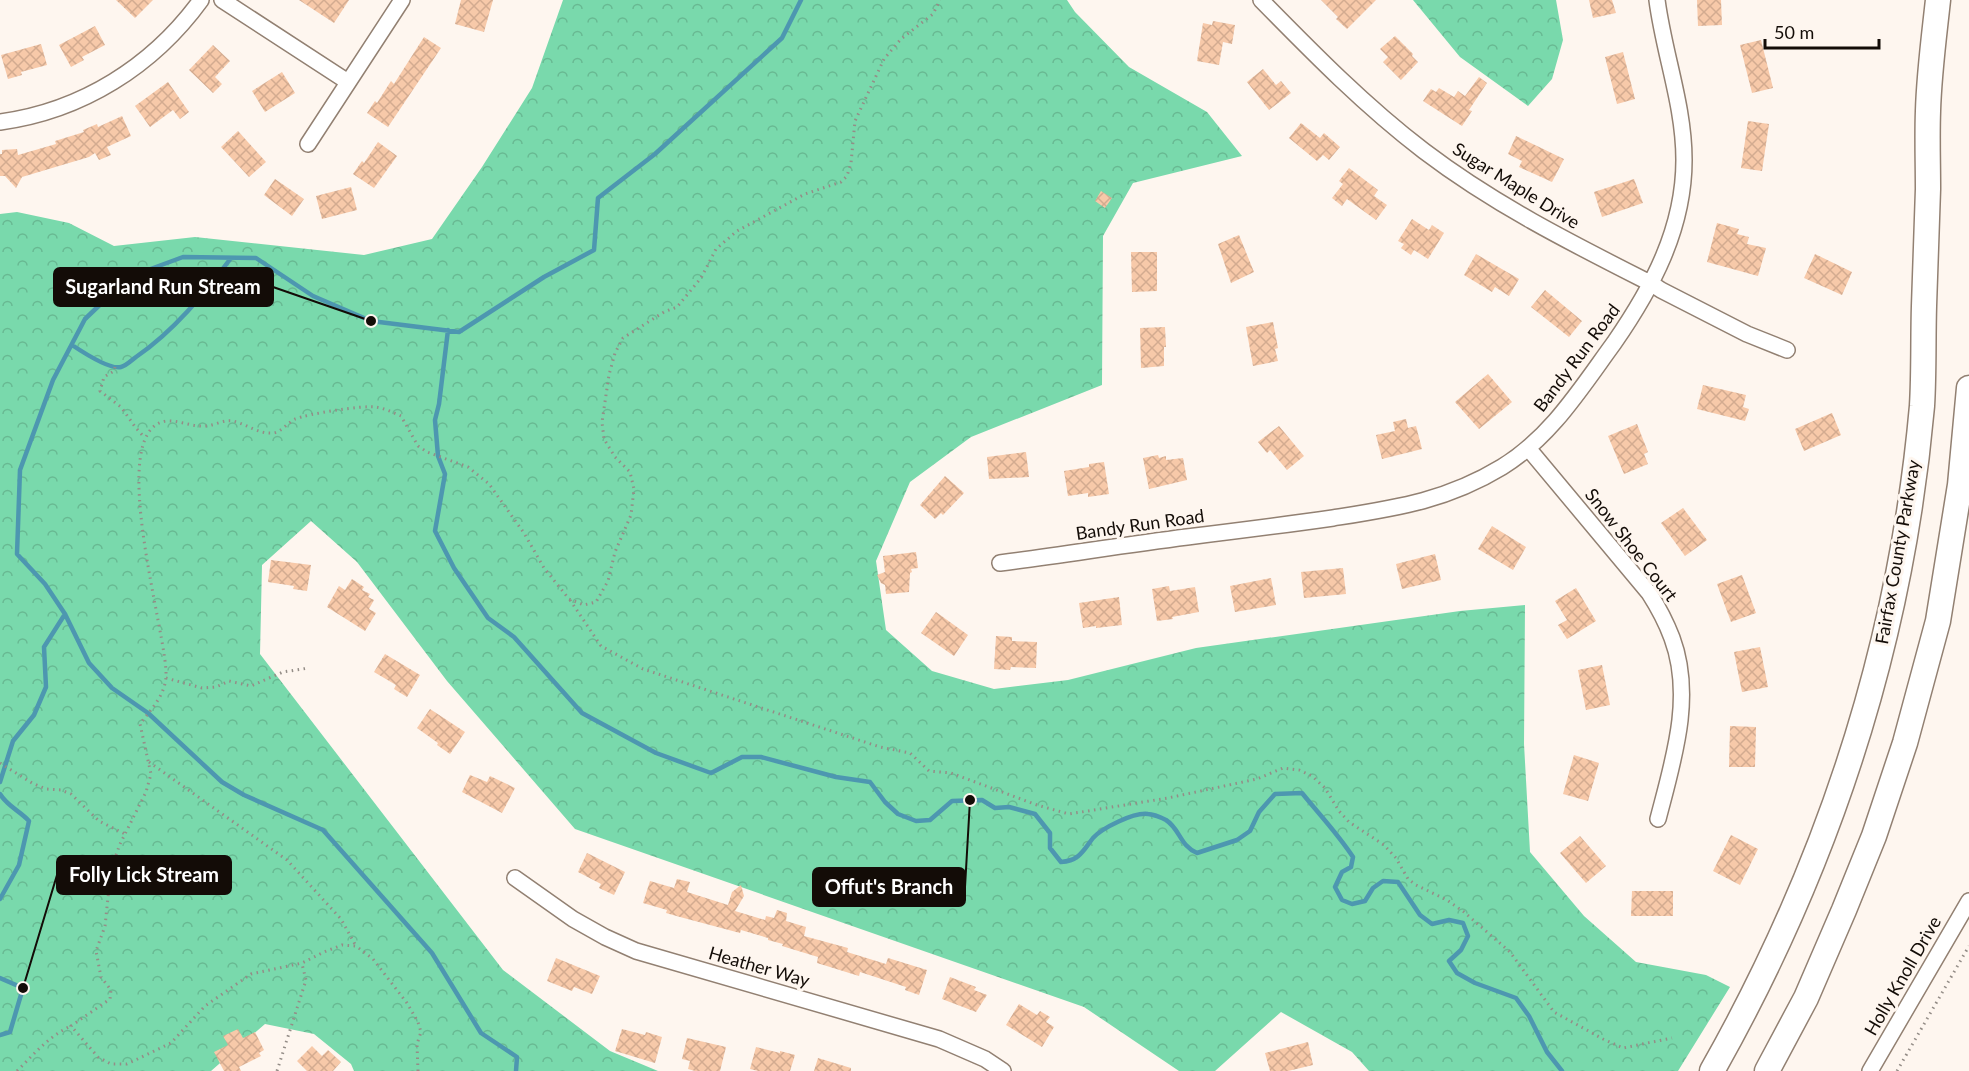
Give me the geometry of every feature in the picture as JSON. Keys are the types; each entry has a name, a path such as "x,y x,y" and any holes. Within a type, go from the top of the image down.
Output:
{"highway":[{"name":"Fairfax County Parkway","path":"1712,1071 1777,948 1831,818 1856,743 1892,605 1907,526 1922,404 1928,111 1938,0"},
{"path":"1767,1071 1806,999 1844,910 1874,836 1905,743 1938,621 1960,485 1969,388"}],"street":[{"path":"0,122 35,116 65,106 122,77 164,44 201,0"},
{"path":"222,0 348,82"},
{"path":"308,144 402,0"},
{"name":"Sugar Maple Drive","path":"1261,0 1335,75 1380,116 1424,151 1470,183 1522,217 1661,290 1747,334 1788,350"},
{"name":"Bandy Run Road","path":"1000,563 1138,543 1256,530 1408,506 1442,496 1475,482 1528,448 1567,408 1632,318 1652,284 1676,223 1682,193 1683,130 1678,95 1661,33 1657,0"},
{"name":"Snow Shoe Court","path":"1528,448 1649,593 1673,639 1682,689 1681,715 1658,819"},
{"name":"Heather Way","path":"515,878 573,919 604,937 636,951 939,1039 985,1059 1003,1071"},
{"name":"Holly Knoll Drive","path":"1870,1071 1969,901"}],"path":[{"path":"569,598 584,604 596,602 608,581 615,552 631,515 634,489 630,472 615,457 604,439 602,422 609,375 615,353 623,338 664,312 677,307 701,278 716,249 737,231 805,194 841,182 847,176 851,163 855,121 884,59 901,39 933,14 940,0"},
{"path":"115,368 114,372 104,377 100,391 121,407 146,438"},
{"path":"17,1071 46,1041 110,999 111,990 101,977 96,951 105,926 111,869 124,834 146,792 151,774 140,724 162,694 166,678 165,652 142,524 140,460 146,438 151,429 167,421 200,426 233,421 269,434 276,433 295,419 342,409 376,407 401,416 418,446 427,452 468,467 489,484 524,532 544,568 569,598 601,646 643,669 880,747 910,753 929,771 951,773 1036,805 1069,814 1168,798 1235,784 1257,779 1283,768 1299,770 1312,776 1325,788 1339,811 1349,822 1384,845 1396,858 1408,879 1464,912 1510,952 1554,1012 1623,1048 1672,1038"},
{"path":"166,678 202,688 216,687 229,681 251,686 283,672 309,668"},
{"path":"149,762 292,865 341,920 356,946 373,959 407,1003 418,1022 421,1032 417,1044 418,1071"},
{"path":"0,763 46,789 61,790 71,794 99,821 124,834"},
{"path":"71,1026 98,1057 111,1064 127,1064 171,1042 205,1006 251,974 302,963 342,945 356,946"},
{"path":"1897,1071 1969,946"},
{"path":"277,1071 306,980 302,963"}],"green space":[{"path":"563,0 1067,0 1075,12 1129,67 1207,112 1242,156 1133,183 1103,236 1102,385 971,437 910,482 876,561 886,630 932,671 994,689 1068,680 1196,648 1460,611 1525,605 1524,744 1530,852 1584,916 1636,962 1706,975 1730,987 1678,1071 1369,1071 1352,1052 1281,1012 1215,1071 1179,1071 1084,1007 575,829 447,681 357,562 311,521 262,565 260,654 503,970 610,1051 658,1071 354,1071 351,1064 314,1034 265,1024 211,1071 0,1071 0,214 17,212 69,223 114,246 195,237 364,255 432,239 482,167 532,88"},
{"path":"1413,0 1556,0 1563,40 1552,79 1528,106 1460,57"}],"building":[{"path":"116,0 153,0 135,18"},
{"path":"299,0 349,0 334,23"},
{"path":"461,0 493,0 484,32 455,24"},
{"path":"1321,0 1376,0 1347,29"},
{"path":"1589,0 1612,0 1616,13 1593,18"},
{"path":"1697,0 1721,0 1722,25 1698,26"},
{"path":"1213,21 1235,25 1232,44 1223,42 1219,65 1197,61 1203,23 1212,25"},
{"path":"95,26 105,45 82,57 84,60 71,67 59,45"},
{"path":"1395,36 1418,62 1401,80 1383,62 1388,57 1380,49"},
{"path":"424,37 441,48 388,127 367,113 375,101 377,103 391,81 394,84"},
{"path":"1761,40 1773,88 1752,93 1740,45"},
{"path":"41,44 47,65 21,72 22,75 8,79 1,55"},
{"path":"213,45 230,61 215,77 222,84 213,93 189,70"},
{"path":"1623,52 1635,99 1617,104 1605,57"},
{"path":"1263,69 1276,85 1281,81 1291,93 1269,110 1247,82"},
{"path":"282,72 295,93 265,112 252,91"},
{"path":"1479,77 1487,83 1469,110 1472,111 1462,126 1423,101 1431,89 1436,92 1439,88 1454,97 1458,91 1465,96"},
{"path":"168,82 189,112 180,119 173,110 150,127 135,106"},
{"path":"122,116 131,136 107,147 111,155 99,160 95,153 89,157 22,177 16,188 5,176 0,176 2,150 17,149 18,155 56,144 55,141 84,132 83,130 97,124 98,127"},
{"path":"1748,121 1769,124 1762,171 1741,168"},
{"path":"1301,123 1320,138 1324,133 1340,147 1329,160 1323,155 1317,161 1289,138"},
{"path":"238,131 266,162 249,177 221,147"},
{"path":"1516,136 1564,159 1552,182 1519,167 1522,161 1508,154"},
{"path":"378,142 397,156 374,188 353,174 362,161 364,163"},
{"path":"1349,168 1378,190 1374,196 1387,205 1376,220 1347,199 1342,206 1332,198 1343,184 1339,181"},
{"path":"275,179 304,199 292,216 264,195"},
{"path":"1634,179 1643,203 1602,217 1594,192"},
{"path":"351,187 357,210 322,219 316,196"},
{"path":"1101,191 1112,198 1105,208 1095,201"},
{"path":"1412,219 1429,230 1432,225 1444,233 1428,259 1414,250 1411,255 1401,248 1404,244 1398,241"},
{"path":"1717,223 1739,229 1737,234 1749,237 1747,244 1766,248 1758,276 1707,262"},
{"path":"1239,235 1254,272 1231,283 1218,244"},
{"path":"1131,252 1157,252 1157,291 1132,292"},
{"path":"1476,254 1519,279 1509,296 1495,287 1492,292 1464,275"},
{"path":"1815,254 1852,272 1842,295 1804,278"},
{"path":"1545,290 1582,321 1569,337 1531,307"},
{"path":"1273,322 1278,361 1253,366 1246,327"},
{"path":"1165,327 1164,366 1141,368 1140,328"},
{"path":"1488,374 1512,402 1479,429 1455,402"},
{"path":"1703,385 1746,395 1743,407 1749,409 1745,421 1697,409"},
{"path":"1832,413 1841,435 1804,451 1795,429"},
{"path":"1406,419 1408,428 1416,426 1422,449 1382,459 1376,435 1395,431 1393,422"},
{"path":"1637,424 1648,452 1644,454 1648,464 1624,474 1608,436"},
{"path":"1279,426 1304,456 1287,470 1270,450 1267,453 1258,442"},
{"path":"1026,452 1029,477 989,479 987,457"},
{"path":"1158,455 1159,458 1166,456 1166,460 1183,458 1187,480 1149,489 1143,458"},
{"path":"1104,462 1109,494 1088,497 1088,493 1068,496 1064,471"},
{"path":"945,476 964,493 943,515 941,513 935,519 920,505"},
{"path":"1683,508 1707,540 1685,556 1661,523"},
{"path":"1492,526 1526,547 1513,570 1478,549"},
{"path":"916,552 918,568 911,569 909,592 886,594 885,585 881,583 877,575 885,572 883,556"},
{"path":"1435,554 1441,580 1402,589 1396,564"},
{"path":"271,560 311,565 307,591 293,589 294,586 268,582"},
{"path":"1343,568 1346,594 1304,598 1301,572"},
{"path":"1742,575 1756,613 1731,622 1717,584"},
{"path":"1271,578 1276,605 1235,612 1230,586"},
{"path":"352,579 364,587 362,590 370,594 368,597 374,600 369,609 376,613 365,631 327,607 339,586 345,590"},
{"path":"1169,586 1170,591 1195,587 1199,612 1157,621 1152,589"},
{"path":"1576,588 1596,621 1567,639 1558,625 1567,620 1555,601"},
{"path":"1119,597 1122,625 1083,628 1079,603"},
{"path":"936,612 968,635 954,656 921,633"},
{"path":"996,636 1012,637 1012,641 1037,642 1036,668 994,669"},
{"path":"1760,647 1768,687 1742,692 1734,652"},
{"path":"385,654 420,675 407,697 394,689 396,685 374,672"},
{"path":"1602,665 1610,705 1586,710 1578,670"},
{"path":"430,709 465,732 450,754 417,728"},
{"path":"1730,726 1756,727 1755,767 1729,767"},
{"path":"1574,755 1599,763 1588,801 1563,794"},
{"path":"470,775 487,782 490,776 515,788 502,813 462,792"},
{"path":"1731,835 1758,849 1740,885 1713,871"},
{"path":"1580,836 1606,866 1586,883 1560,853"},
{"path":"587,853 625,872 614,895 599,888 601,884 578,872"},
{"path":"677,879 690,882 687,892 728,905 732,892 741,885 744,896 735,911 765,920 766,916 774,918 777,910 787,913 786,921 806,927 804,936 848,948 847,952 886,964 888,958 927,970 919,995 905,990 906,987 860,972 859,976 817,963 818,957 782,946 783,944 768,940 768,938 680,917 666,913 667,910 643,903 650,881 674,888"},
{"path":"1632,891 1673,891 1673,916 1631,916"},
{"path":"556,958 600,976 592,994 574,987 572,991 547,981"},
{"path":"950,977 976,987 974,990 987,995 976,1012 942,999"},
{"path":"1019,1004 1037,1015 1040,1011 1050,1017 1046,1022 1054,1027 1042,1047 1006,1025"},
{"path":"238,1029 243,1038 255,1032 264,1050 259,1053 261,1056 239,1067 241,1071 224,1071 214,1052 228,1045 223,1036"},
{"path":"622,1029 662,1037 655,1063 615,1051"},
{"path":"687,1038 726,1047 720,1071 688,1069 690,1061 682,1059"},
{"path":"1308,1042 1313,1065 1288,1071 1270,1071 1265,1053"},
{"path":"312,1046 322,1056 328,1050 341,1062 333,1071 307,1071 297,1061"},
{"path":"756,1047 795,1055 790,1071 750,1069"},
{"path":"818,1058 851,1068 851,1071 814,1071"}],"waterway":[{"path":"516,1071 517,1057 481,1033 432,953 323,830 244,795 222,782 148,713 112,688 89,663 65,614 45,584 17,554 20,470 53,380 85,319 129,277 183,257 256,258 313,296 371,321 459,332 544,277 594,250 598,198 655,154 782,38 801,0"},
{"path":"72,345 110,366 125,365 176,324 231,258"},
{"path":"448,330 435,420 438,456 445,474 435,531 454,568 488,618 514,637 582,713 656,753 711,773 742,757 761,757 836,777 870,782 885,802 898,814 916,821 930,820 952,801 982,800 995,808 1009,807 1035,814 1050,833 1050,848 1061,862 1076,857 1103,830 1127,818 1142,814 1166,820 1183,842 1197,853 1237,840 1250,831 1259,812 1275,794 1302,793 1353,857 1351,867 1342,872 1335,887 1342,900 1352,904 1365,901 1373,888 1383,881 1398,882 1420,915 1432,924 1449,920 1463,923 1468,936 1461,950 1449,961 1457,973 1475,983 1516,998 1529,1016 1547,1052 1562,1071"},
{"path":"0,782 13,741 34,715 46,687 44,647 65,614"},
{"path":"0,794 29,821 19,865 0,899"},
{"path":"0,978 23,988 10,1032 0,1035"}],"place":[{"name":"Sugarland Run Stream","path":"371,321"},
{"name":"Offut's Branch","path":"970,800"},
{"name":"Folly Lick Stream","path":"23,988"}]}
